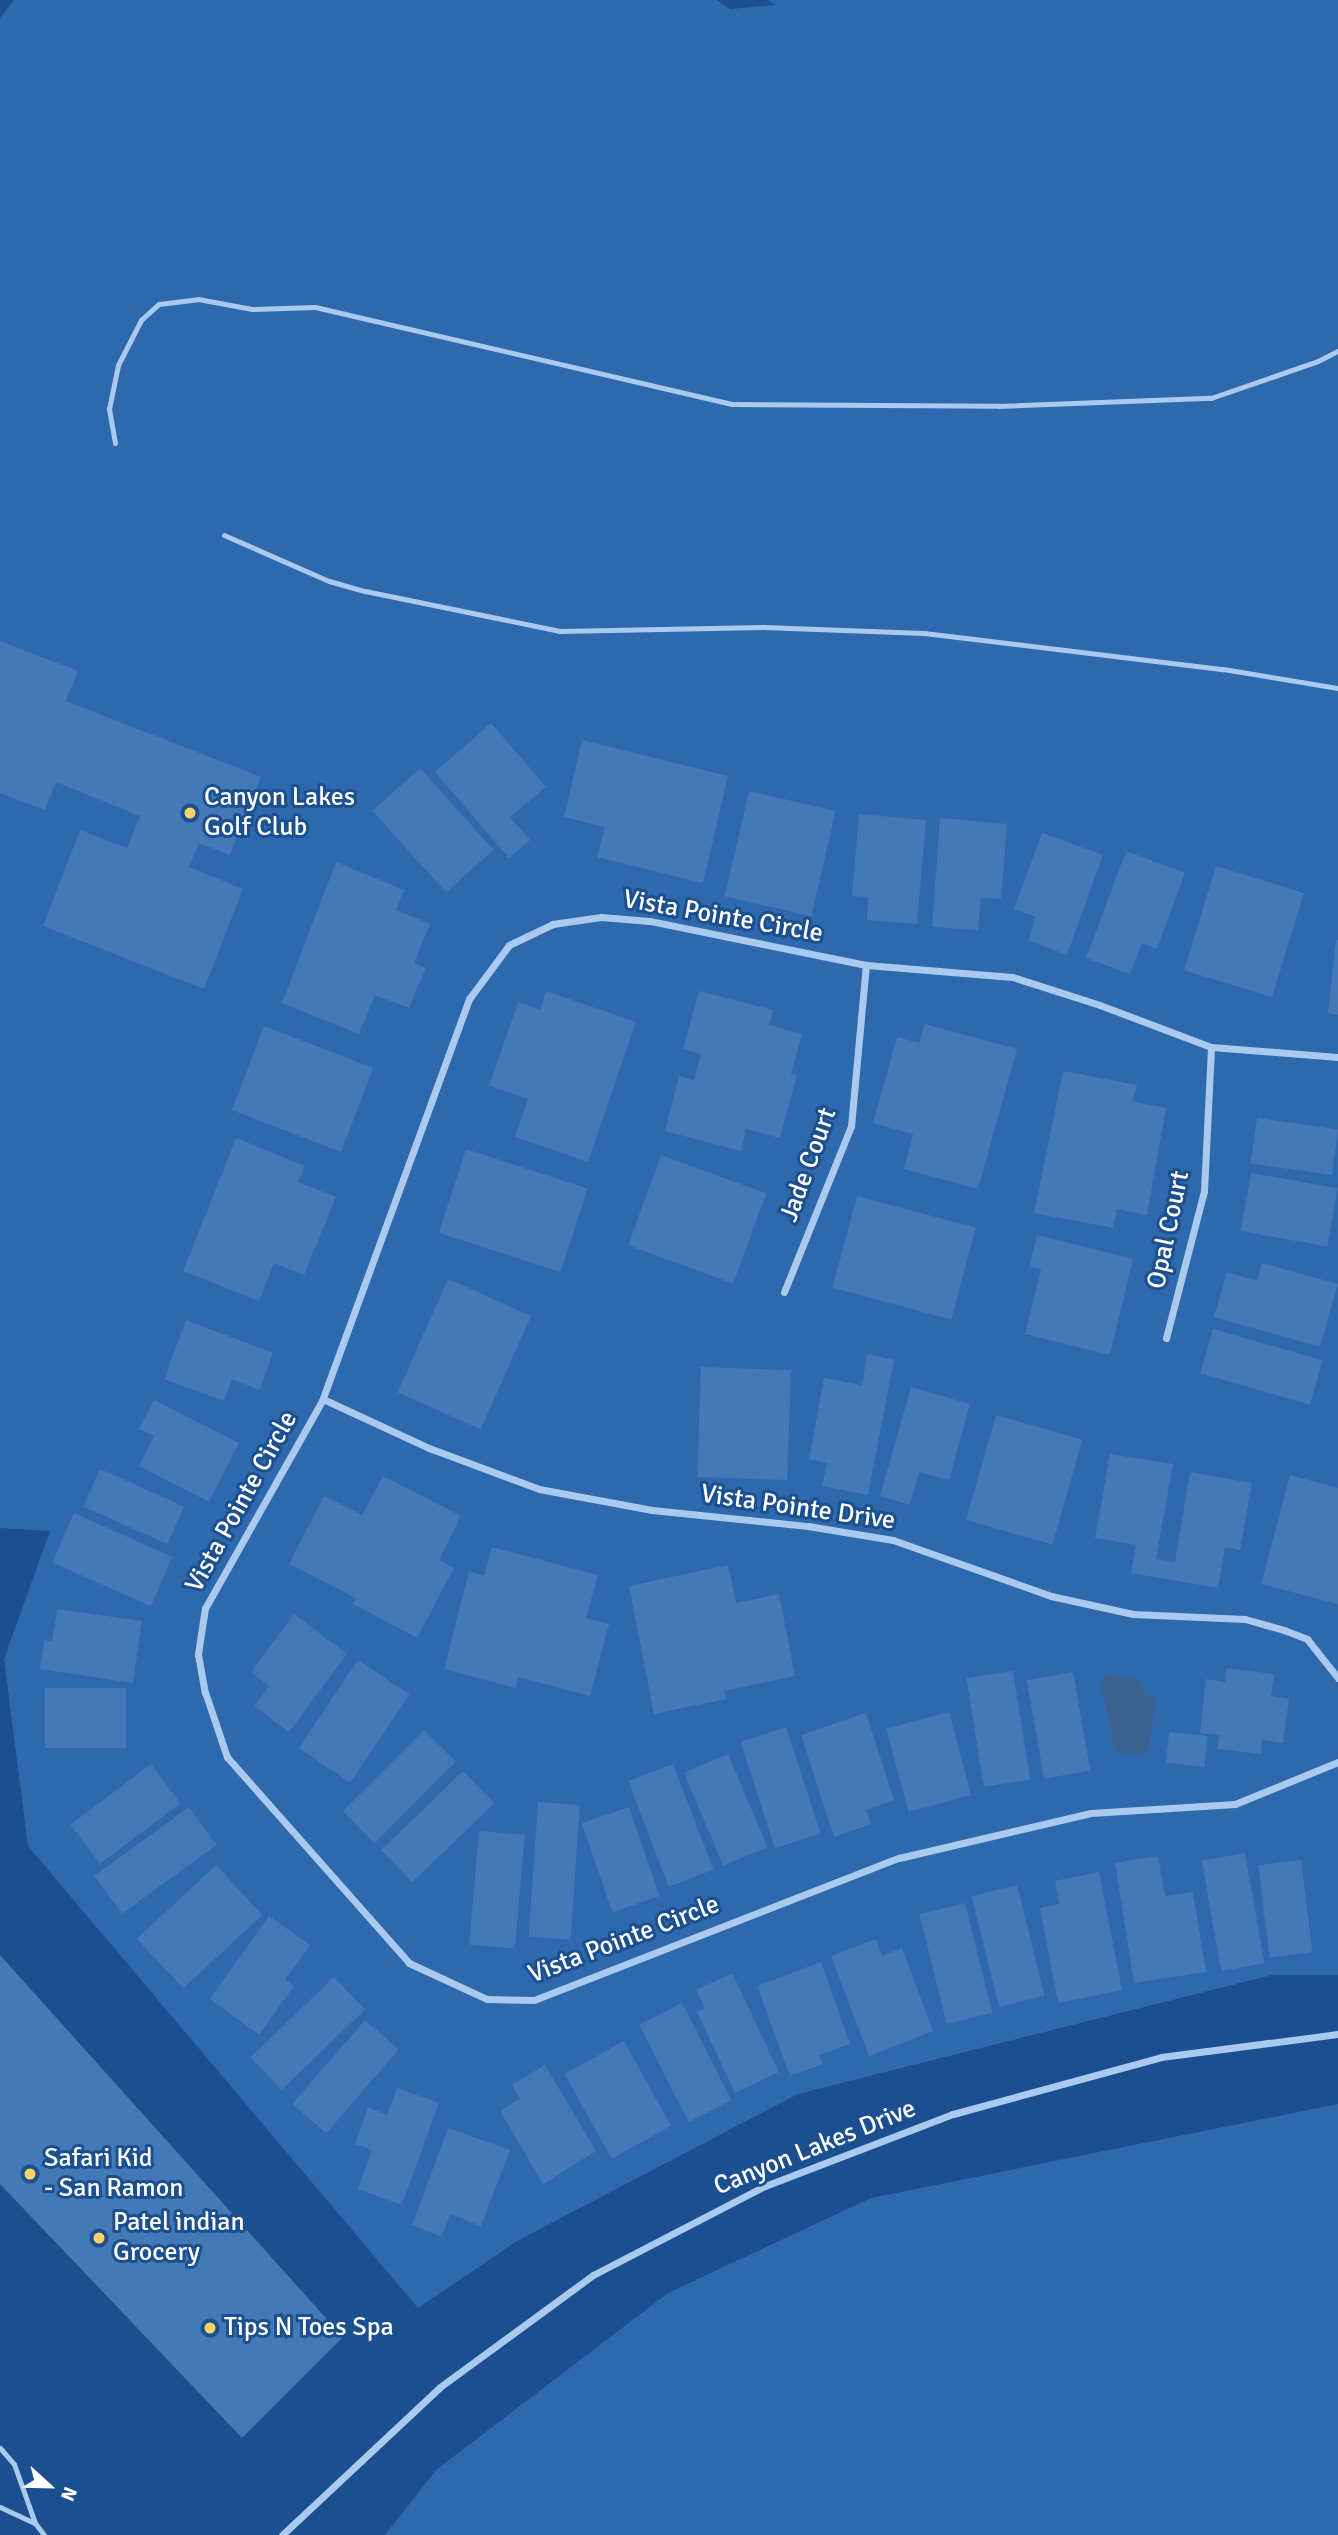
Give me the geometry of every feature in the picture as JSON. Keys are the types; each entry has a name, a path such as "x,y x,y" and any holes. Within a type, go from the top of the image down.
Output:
{"street":[{"name":"Vista Pointe Circle","path":"1338,1057 1212,1047 1100,1005 1012,976 866,965 649,921 601,917 553,924 509,945 469,999 323,1399 205,1608 198,1654 205,1692 227,1758 409,1963 487,1999 534,2000 899,1858 1091,1813 1235,1804 1338,1762"},
{"name":"Jade Court","path":"784,1292 851,1126 866,965"},
{"name":"Opal Court","path":"1166,1338 1204,1191 1212,1047"},
{"name":"Vista Pointe Drive","path":"323,1399 429,1448 539,1489 652,1510 808,1527 893,1540 1051,1596 1133,1614 1245,1619 1307,1639 1338,1678"},
{"name":"Canyon Lakes Drive","path":"282,2535 440,2387 593,2275 765,2186 953,2114 1161,2057 1338,2034"}],"lane":[{"path":"115,443 109,409 118,365 141,320 159,304 198,299 252,309 315,306 733,404 999,406 1211,398 1318,361 1338,351"},
{"path":"224,535 330,581 365,591 560,631 762,627 924,633 1223,669 1338,688"},
{"path":"0,2448 14,2463 35,2523 44,2535"},
{"path":"0,2507 35,2523"}],"shaded area":[{"path":"14,0 717,0 730,9 776,5 767,0 1338,0 1338,1975 1272,1975 798,2094 517,2241 418,2308 28,1846 4,1659 50,1531 0,1528 0,18"},
{"path":"1108,1675 1140,1679 1142,1691 1156,1701 1148,1752 1131,1755 1116,1752 1101,1683 1102,1677"},
{"path":"1338,2104 1338,2535 385,2535 436,2470 668,2293 871,2198"}],"building":[{"name":"Canyon Lakes Golf Club","path":"0,641 78,671 66,701 261,777 230,855 199,843 189,867 243,889 204,989 43,926 80,830 127,848 140,816 56,782 45,810 0,793"},
{"path":"491,723 546,787 510,817 530,840 509,858 435,772"},
{"path":"582,740 728,776 703,883 597,857 605,827 564,817"},
{"path":"420,768 494,850 446,893 372,811"},
{"path":"749,791 836,811 811,916 725,896"},
{"path":"859,814 926,820 917,924 867,920 868,897 852,896"},
{"path":"940,818 1007,824 1001,899 981,898 978,930 932,927"},
{"path":"1042,833 1103,855 1067,955 1028,940 1036,917 1014,909"},
{"path":"1126,851 1185,873 1157,949 1142,943 1130,974 1086,958"},
{"path":"336,862 404,890 396,910 430,924 414,963 426,968 409,1008 375,995 359,1034 282,1003"},
{"path":"1216,866 1304,893 1272,997 1184,970"},
{"path":"1338,940 1338,1015 1328,1013"},
{"path":"546,991 636,1022 588,1162 515,1137 528,1099 489,1086 518,1002 540,1010"},
{"path":"699,991 773,1010 769,1025 802,1034 791,1074 797,1075 780,1138 746,1129 741,1151 665,1131 679,1076 694,1080 701,1054 683,1049"},
{"path":"925,1024 1017,1049 978,1189 904,1169 913,1134 873,1123 897,1037 919,1043"},
{"path":"264,1026 373,1068 341,1152 232,1110"},
{"path":"1063,1071 1137,1085 1133,1102 1166,1108 1147,1215 1117,1209 1113,1228 1034,1213"},
{"path":"1257,1118 1338,1129 1332,1175 1251,1164"},
{"path":"236,1138 305,1166 298,1182 336,1197 304,1275 274,1263 259,1301 183,1271"},
{"path":"466,1149 588,1189 561,1272 439,1233"},
{"path":"661,1155 766,1193 733,1284 628,1245"},
{"path":"1251,1173 1338,1188 1327,1246 1241,1231"},
{"path":"857,1196 976,1228 951,1320 832,1288"},
{"path":"1037,1235 1133,1259 1110,1355 1025,1334 1041,1269 1029,1267"},
{"path":"1262,1263 1338,1284 1320,1347 1214,1317 1227,1272 1257,1281"},
{"path":"448,1279 531,1316 481,1429 398,1392"},
{"path":"186,1320 273,1353 260,1390 232,1379 224,1401 164,1379"},
{"path":"1213,1329 1323,1360 1310,1405 1200,1373"},
{"path":"867,1354 894,1360 868,1495 822,1486 827,1463 809,1459 824,1378 862,1385"},
{"path":"701,1367 791,1370 787,1480 697,1477"},
{"path":"911,1387 970,1404 949,1480 919,1472 910,1505 880,1496"},
{"path":"154,1400 239,1443 209,1502 139,1466 154,1436 139,1429"},
{"path":"996,1415 1083,1440 1052,1545 966,1520"},
{"path":"1110,1454 1173,1464 1156,1559 1175,1562 1190,1472 1252,1483 1240,1550 1225,1547 1218,1588 1131,1573 1136,1545 1095,1538"},
{"path":"100,1469 184,1506 167,1544 83,1506"},
{"path":"1290,1475 1338,1488 1338,1604 1261,1584"},
{"path":"383,1476 461,1516 439,1560 454,1568 417,1638 353,1604 356,1598 289,1564 324,1496 362,1515"},
{"path":"74,1513 173,1557 151,1606 52,1562"},
{"path":"492,1547 598,1575 586,1618 609,1624 590,1696 518,1677 516,1688 444,1669 469,1571 484,1576"},
{"path":"728,1565 736,1603 779,1594 795,1676 724,1691 726,1699 654,1714 629,1586"},
{"path":"57,1609 142,1621 133,1683 40,1669 44,1640 52,1642"},
{"path":"294,1614 347,1654 289,1732 254,1706 269,1686 251,1672"},
{"path":"358,1660 409,1695 350,1783 299,1748"},
{"path":"1226,1668 1274,1674 1271,1696 1289,1699 1283,1743 1262,1740 1261,1754 1217,1749 1219,1735 1200,1733 1206,1679 1225,1682"},
{"path":"1013,1671 1030,1780 984,1787 967,1678"},
{"path":"1073,1672 1090,1770 1044,1779 1027,1680"},
{"path":"45,1688 126,1688 126,1748 45,1748"},
{"path":"949,1712 971,1795 908,1812 886,1729"},
{"path":"866,1713 894,1800 866,1810 871,1824 834,1837 801,1735"},
{"path":"786,1727 821,1834 775,1848 740,1742"},
{"path":"424,1730 456,1762 375,1843 343,1811"},
{"path":"1169,1732 1208,1736 1205,1767 1166,1763"},
{"path":"728,1754 767,1847 723,1866 684,1773"},
{"path":"151,1764 180,1803 100,1864 70,1825"},
{"path":"673,1764 713,1869 669,1887 628,1781"},
{"path":"463,1771 494,1803 412,1883 381,1850"},
{"path":"538,1802 580,1805 570,1940 529,1937"},
{"path":"189,1807 217,1845 122,1914 94,1876"},
{"path":"629,1807 660,1896 612,1912 582,1823"},
{"path":"479,1831 525,1835 515,1949 469,1945"},
{"path":"1245,1853 1264,1963 1221,1971 1202,1861"},
{"path":"1158,1856 1165,1896 1193,1892 1206,1972 1134,1983 1115,1863"},
{"path":"1301,1860 1312,1952 1270,1958 1258,1865"},
{"path":"216,1865 262,1915 183,1988 137,1939"},
{"path":"1099,1872 1122,1990 1058,2003 1040,1908 1059,1904 1055,1881"},
{"path":"1017,1885 1045,1996 999,2007 971,1896"},
{"path":"965,1903 992,2013 947,2024 919,1914"},
{"path":"269,1916 310,1945 285,1980 294,1986 259,2035 210,1999"},
{"path":"876,1939 882,1956 902,1948 933,2031 869,2056 831,1956"},
{"path":"0,1955 343,2337 242,2438 0,2184"},
{"path":"821,1962 850,2044 819,2055 823,2064 790,2076 757,1986"},
{"path":"732,1973 779,2072 735,2093 697,2012 705,2008 696,1990"},
{"path":"334,1977 365,2009 282,2090 251,2058"},
{"path":"682,2003 731,2100 689,2122 639,2025"},
{"path":"365,2020 399,2050 326,2133 292,2104"},
{"path":"624,2041 671,2126 612,2159 565,2074"},
{"path":"545,2065 596,2151 543,2184 500,2111 520,2098 512,2085"},
{"path":"397,2088 439,2103 402,2205 358,2189 372,2150 355,2144 368,2107 387,2115"},
{"path":"448,2128 510,2150 481,2226 450,2214 442,2237 412,2225"}],"place":[{"name":"Canyon Lakes Golf Club","path":"190,813"},
{"name":"Safari Kid - San Ramon","path":"30,2174"},
{"name":"Patel indian Grocery","path":"99,2238"},
{"name":"Tips N Toes Spa","path":"210,2328"}]}
